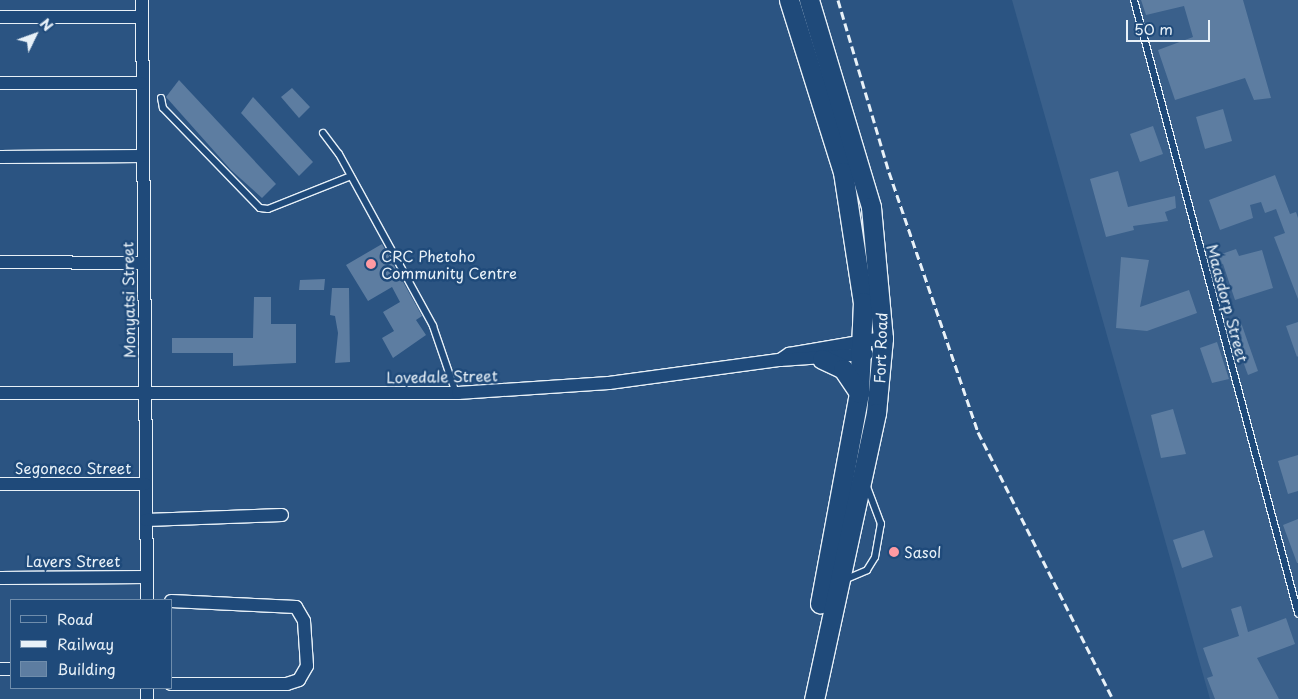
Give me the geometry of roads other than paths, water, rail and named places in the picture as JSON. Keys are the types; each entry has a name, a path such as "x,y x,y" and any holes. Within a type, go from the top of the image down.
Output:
{"main road":[{"name":"Fort Road","path":"790,0 852,214 863,347 859,393 802,699"},
{"name":"Fort Road","path":"809,0 871,207 883,346 863,473 837,582 814,699"},
{"path":"822,358 843,369 859,393"}],"street":[{"name":"Monyatsi Street","path":"142,0 141,83 147,599"},
{"path":"0,16 141,17"},
{"path":"0,83 141,83"},
{"path":"0,157 143,156"},
{"path":"0,262 144,263"},
{"name":"Lovedale Street","path":"0,393 456,393 609,383 780,360 822,358 863,347 883,346"},
{"path":"780,360 789,354 863,347"},
{"name":"Segoneco Street","path":"0,484 145,484"},
{"path":"146,520 282,515"},
{"name":"Lavers Street","path":"0,578 146,576"},
{"path":"172,601 296,607 304,621 307,666 299,680 287,684 172,684"}],"lane":[{"name":"Maasdorp Street","path":"1134,0 1298,613"},
{"path":"161,98 163,108 260,208 268,209 351,176"},
{"path":"323,133 351,176 434,326 456,393"},
{"path":"837,582 867,570 875,557 881,524 863,473"}],"railway":[{"path":"838,0 889,172 978,432 1113,699"}],"place":[{"name":"CRC Phetoho Community Centre","path":"371,264"},
{"name":"Sasol","path":"894,552"}]}
